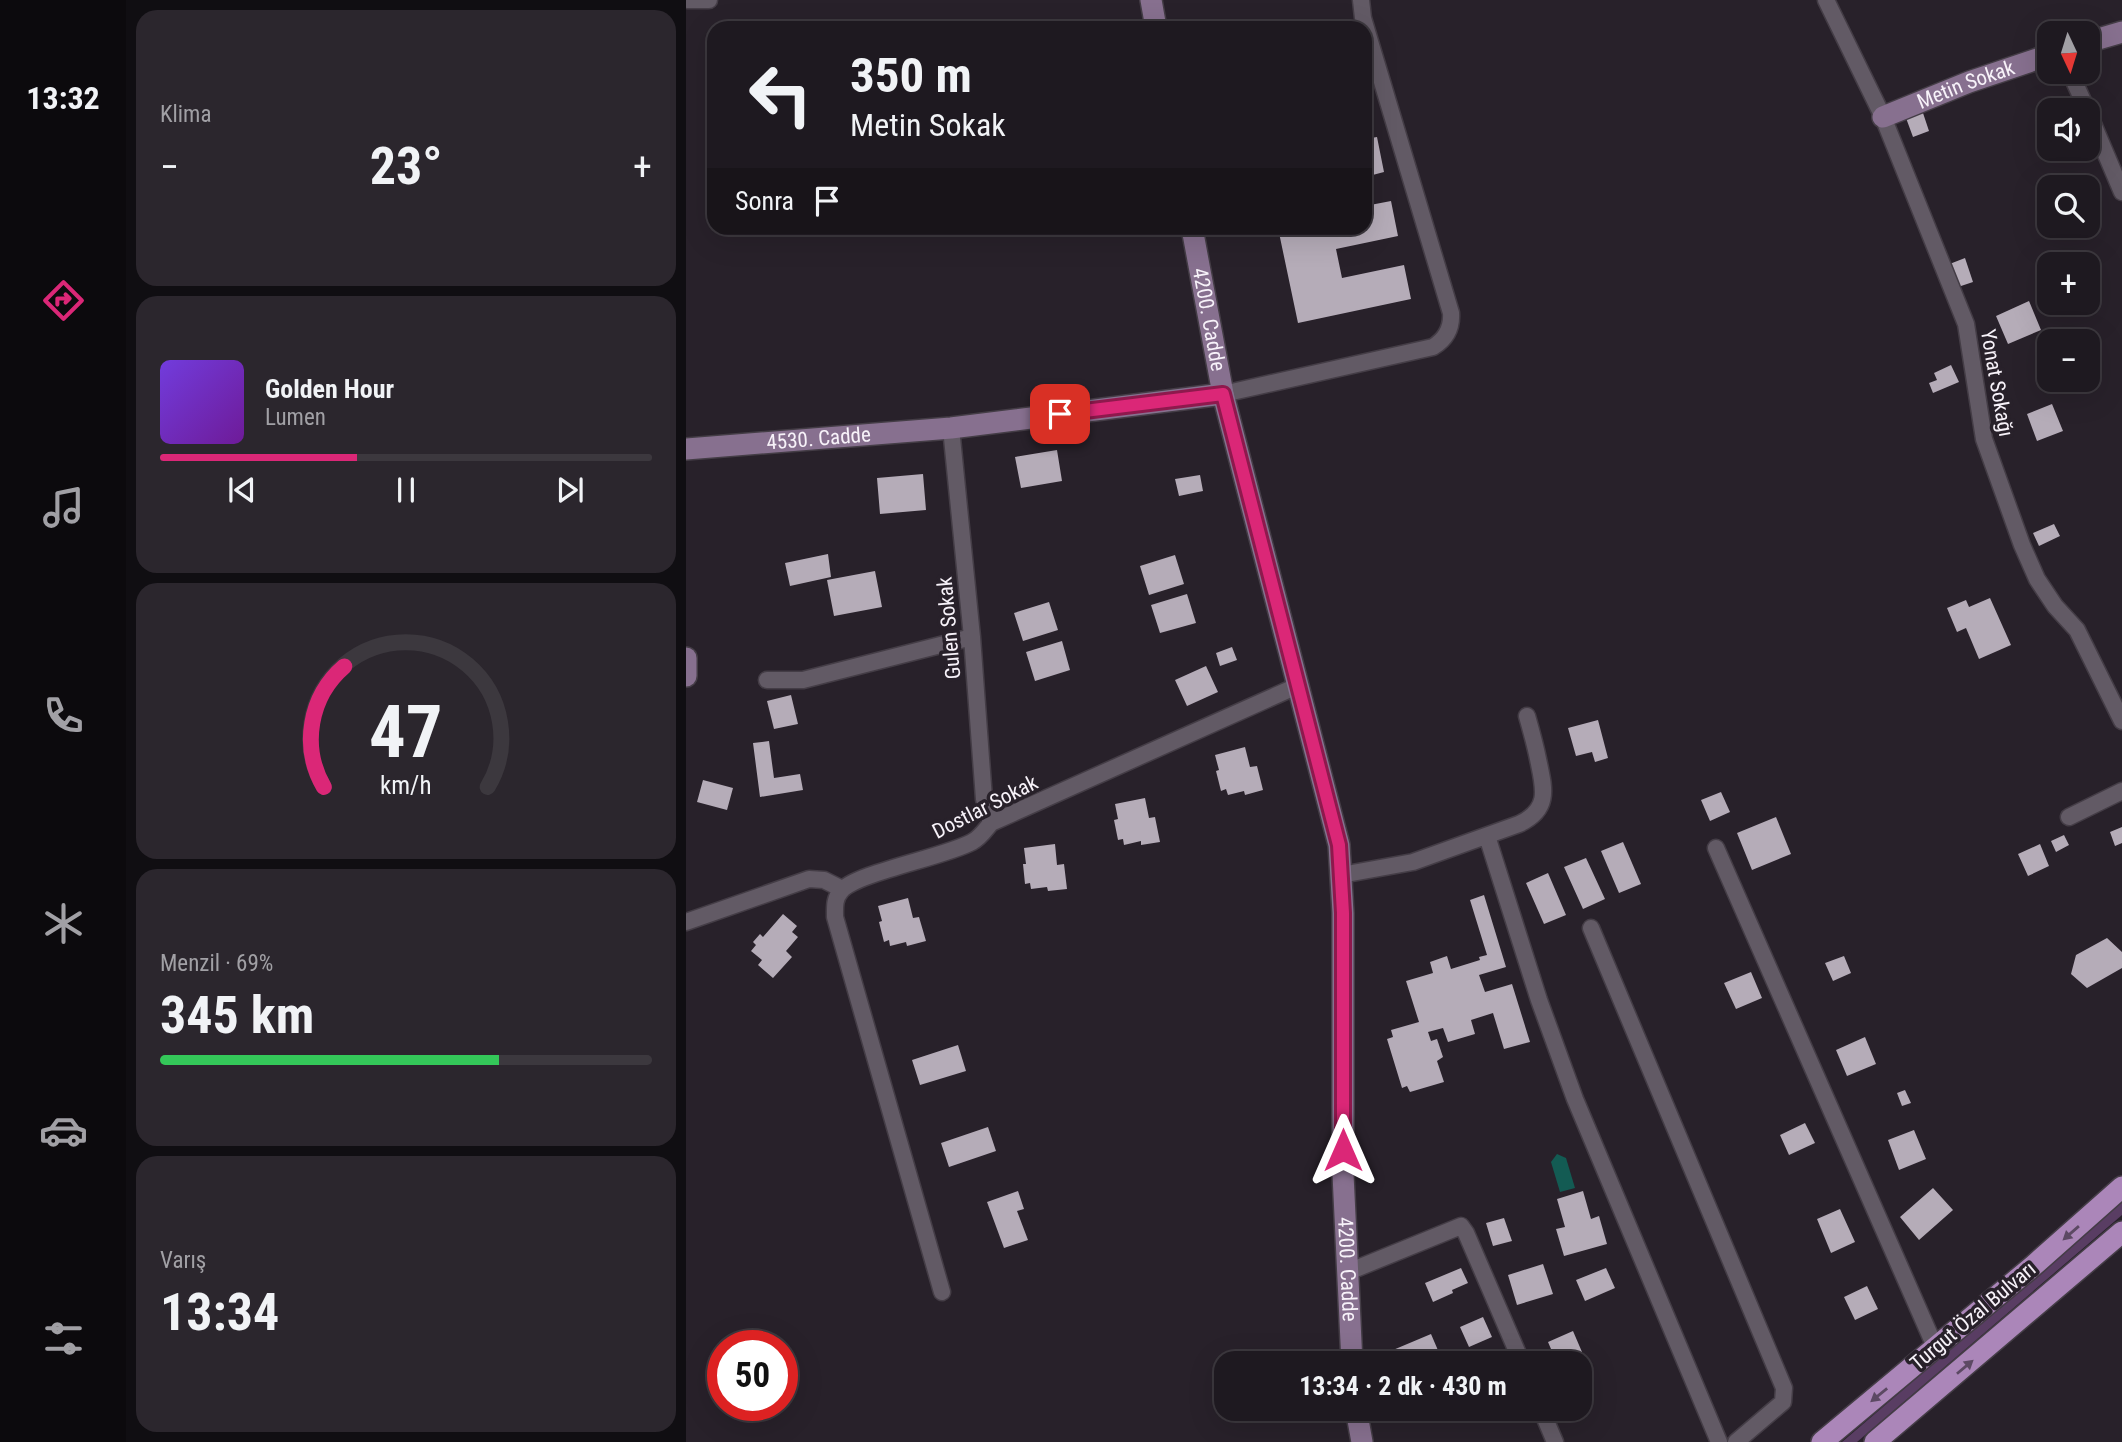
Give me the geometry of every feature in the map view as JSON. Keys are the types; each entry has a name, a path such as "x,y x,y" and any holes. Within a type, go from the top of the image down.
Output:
{"main road":[{"path":"1151,0 1155,21"},
{"path":"2100,38 2122,32"},
{"name":"Metin Sokak","path":"1883,117 1969,82 2037,59"},
{"name":"4200. Cadde","path":"1193,235 1223,394 1339,845 1343,913 1343,1174 1351,1351"},
{"path":"951,428 1223,394"},
{"name":"4530. Cadde","path":"686,449 951,428"},
{"path":"686,658 686,676"},
{"name":"Turgut Özal Bulvarı","path":"1822,1442 1936,1349 2122,1187"},
{"name":"Turgut Özal Bulvarı","path":"1875,1442 2122,1232"},
{"path":"1358,1421 1362,1442"}],"street":[{"path":"688,0 709,0"},
{"path":"1361,0 1364,21"},
{"name":"Yonat Sokağı","path":"1826,0 1883,117 1966,324 1984,439 2022,545 2037,579 2055,606 2077,630 2122,721"},
{"path":"1223,394 1433,347 1444,338 1450,326 1451,313 1372,48"},
{"path":"2100,139 2120,181"},
{"name":"Gulen Sokak","path":"951,428 972,637 984,799 991,823"},
{"path":"767,680 803,680 972,637"},
{"name":"Dostlar Sokak","path":"842,889 858,881 953,851 975,841 991,823 1297,685"},
{"path":"1341,875 1413,862 1527,821 1542,802 1544,789 1527,716"},
{"path":"2069,817 2122,791"},
{"path":"1487,836 1539,1000 1570,1087 1719,1442"},
{"path":"1716,848 1936,1349"},
{"path":"686,922 809,879 824,880 842,889 835,901 835,917 942,1292"},
{"path":"1591,928 1784,1388 1783,1402 1736,1442"},
{"path":"1348,1272 1461,1226 1517,1351"},
{"path":"1546,1421 1555,1442"}],"shaded area":[{"path":"1557,1154 1566,1158 1575,1188 1560,1192 1551,1162"},
{"path":"2122,1202 2122,1215 1857,1442 1842,1442"}],"building":[{"path":"1923,113 1929,131 1913,137 1906,118"},
{"path":"1377,137 1384,172 1372,175 1372,138"},
{"path":"1391,201 1398,236 1336,249 1342,278 1404,265 1411,299 1298,323 1279,235 1372,235 1372,205"},
{"path":"1965,258 1973,282 1955,288 1947,265"},
{"path":"2029,301 2041,329 2008,344 1996,316"},
{"path":"1951,365 1959,382 1933,393 1929,383 1937,380 1934,373"},
{"path":"2052,404 2063,431 2037,441 2027,414"},
{"path":"1057,450 1062,481 1021,488 1015,457"},
{"path":"923,474 926,510 880,514 877,478"},
{"path":"1200,475 1203,491 1179,496 1175,479"},
{"path":"2054,524 2060,536 2039,546 2033,533"},
{"path":"828,554 831,577 790,586 785,563"},
{"path":"1175,555 1184,584 1149,595 1140,566"},
{"path":"875,571 882,607 834,616 827,580"},
{"path":"1187,594 1196,623 1160,633 1151,605"},
{"path":"1990,598 2011,645 1979,659 1966,628 1957,632 1947,608 1966,600 1969,607"},
{"path":"1049,602 1058,630 1023,641 1014,613"},
{"path":"1062,641 1070,670 1035,681 1026,652"},
{"path":"1232,647 1237,660 1220,666 1216,653"},
{"path":"1206,666 1218,692 1187,706 1175,680"},
{"path":"791,695 798,724 774,729 767,701"},
{"path":"1598,720 1608,758 1595,762 1592,752 1576,756 1568,728"},
{"path":"769,741 774,778 800,774 803,790 760,797 753,743"},
{"path":"1245,747 1250,767 1257,766 1263,790 1245,795 1244,791 1228,795 1226,789 1221,791 1215,755"},
{"path":"703,780 733,788 727,810 697,802"},
{"path":"1721,792 1730,812 1710,821 1701,800"},
{"path":"1145,798 1149,818 1155,817 1160,842 1141,845 1141,841 1124,845 1123,839 1118,840 1114,820 1118,819 1115,804"},
{"path":"1776,817 1791,854 1752,870 1737,833"},
{"path":"2122,827 2122,843 2115,846 2110,832"},
{"path":"2064,835 2069,845 2056,852 2051,841"},
{"path":"1623,842 1641,884 1619,893 1601,851"},
{"path":"1055,844 1057,865 1064,864 1067,889 1031,889 1030,883 1025,884 1024,848"},
{"path":"2040,844 2049,866 2028,876 2018,854"},
{"path":"1586,858 1605,899 1583,909 1564,867"},
{"path":"1548,873 1566,915 1544,924 1526,883"},
{"path":"1484,895 1506,967 1479,975 1485,992 1512,984 1530,1042 1504,1049 1493,1013 1471,1020 1475,1034 1448,1042 1443,1028 1428,1032 1431,1041 1437,1039 1443,1057 1437,1061 1444,1082 1410,1092 1407,1086 1402,1088 1387,1039 1393,1037 1391,1030 1419,1022 1406,981 1433,973 1430,962 1447,956 1451,969 1480,960 1479,957 1487,955 1470,900"},
{"path":"908,898 913,918 919,917 926,941 907,946 906,942 890,946 889,940 884,942 878,906"},
{"path":"783,914 797,926 792,932 798,937 786,951 792,957 773,978 758,965 762,960 751,951 756,945 753,942 760,934 763,937"},
{"path":"2107,938 2122,952 2122,968 2087,988 2071,974 2076,955"},
{"path":"1844,956 1851,973 1833,981 1825,963"},
{"path":"1751,972 1762,998 1736,1009 1724,983"},
{"path":"1865,1037 1876,1064 1847,1076 1836,1050"},
{"path":"958,1045 966,1071 920,1085 912,1060"},
{"path":"1905,1090 1911,1103 1902,1106 1897,1093"},
{"path":"1805,1123 1815,1143 1789,1155 1780,1135"},
{"path":"988,1127 996,1151 949,1167 941,1143"},
{"path":"1914,1130 1926,1159 1899,1170 1888,1140"},
{"path":"1933,1188 1953,1210 1919,1240 1900,1217"},
{"path":"1018,1191 1024,1209 1017,1211 1028,1240 1004,1248 987,1202"},
{"path":"1583,1191 1591,1219 1599,1216 1607,1244 1564,1256 1556,1229 1565,1227 1557,1199"},
{"path":"1840,1209 1855,1242 1831,1253 1817,1219"},
{"path":"1504,1218 1512,1241 1493,1246 1486,1223"},
{"path":"1543,1264 1553,1294 1517,1305 1508,1275"},
{"path":"1461,1268 1468,1283 1433,1302 1425,1283"},
{"path":"1606,1268 1615,1288 1585,1301 1576,1280"},
{"path":"1867,1286 1878,1309 1855,1320 1844,1297"},
{"path":"1483,1317 1492,1337 1469,1347 1460,1327"},
{"path":"1573,1331 1582,1351 1552,1351 1548,1342"},
{"path":"1431,1334 1438,1351 1391,1351"}],"route":[{"path":"1060,414 1223,394 1339,845 1343,913 1343,1150"}]}
